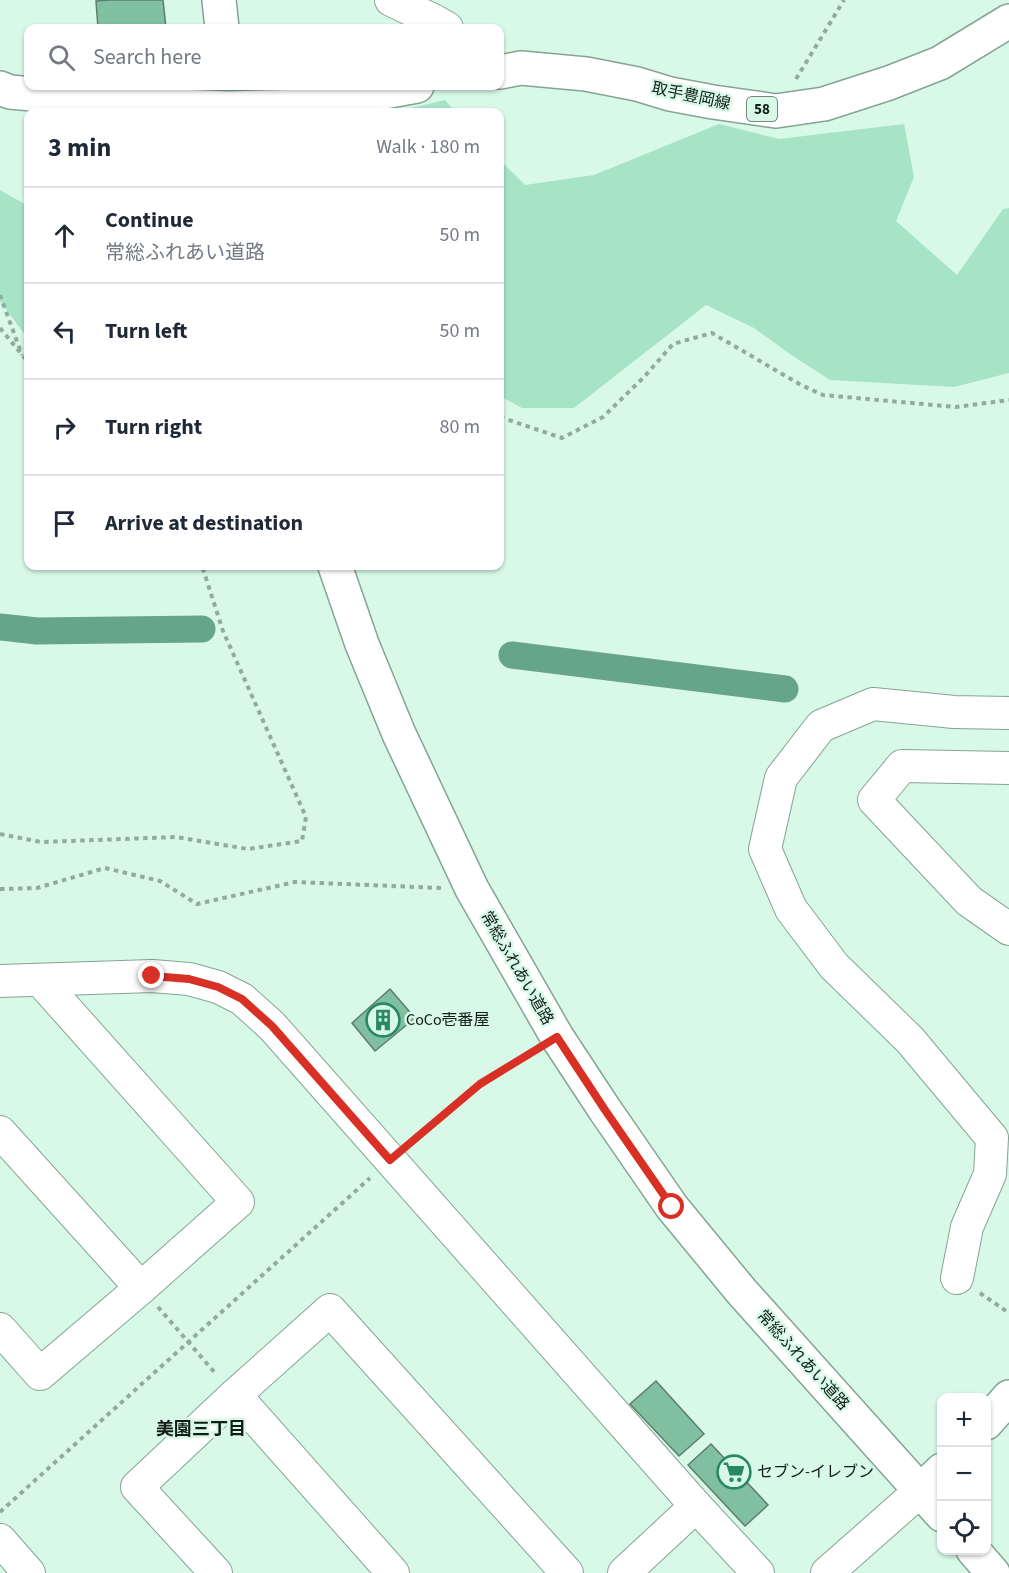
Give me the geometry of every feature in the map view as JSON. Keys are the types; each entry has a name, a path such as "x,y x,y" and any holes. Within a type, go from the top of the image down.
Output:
{"street":[{"path":"219,0 222,24"},
{"path":"391,0 440,24"},
{"name":"取手豊岡線","path":"504,71 521,68 586,74 637,84 670,94 776,111 824,104 889,83 940,63 1009,21"},
{"path":"0,88 10,92 153,105 228,102 308,106 395,90"},
{"name":"常総ふれあい道路","path":"336,570 362,644 399,734 472,889 557,1037 672,1207 742,1292 931,1481 937,1501"},
{"path":"957,1278 967,1227 990,1174 992,1138 909,1041 834,966 791,909 765,849 781,778 821,726 873,704 954,712 1009,713"},
{"path":"1009,768 903,766 874,800 969,901 1009,929"},
{"path":"0,981 152,976 189,979 218,987 242,999 272,1026 696,1506 758,1573"},
{"path":"0,1329 40,1374 238,1202 40,980"},
{"path":"0,1132 141,1288"},
{"path":"216,1573 137,1487 330,1310 567,1573"},
{"path":"235,1395 393,1573"},
{"path":"991,1418 1009,1398"},
{"path":"827,1573 931,1481"},
{"path":"624,1573 696,1506"},
{"path":"0,1540 29,1573"},
{"path":"977,1555 993,1573"}],"path":[{"path":"776,111 844,0"},
{"path":"0,295 22,355"},
{"path":"0,328 24,357"},
{"path":"504,418 562,438 603,417 644,377 673,344 712,333 801,385 824,395 956,407 1009,400"},
{"path":"0,834 41,842 176,837 249,849 302,841 306,817 223,631 203,570"},
{"path":"0,889 37,888 105,868 160,881 197,904 295,882 472,889"},
{"path":"0,1512 390,1160 480,1084 557,1037"},
{"path":"957,1278 1009,1313"},
{"path":"141,1288 235,1395"}],"green space":[{"path":"445,100 452,108 411,108"},
{"path":"719,124 779,139 904,124 914,177 896,221 957,275 1003,209 1009,208 1009,373 954,387 830,380 754,328 706,305 574,408 522,408 504,398 504,164 525,185 594,175"},
{"path":"0,190 24,204 24,334 0,301"}],"building":[{"path":"163,0 166,24 98,24 96,1"},
{"name":"CoCo壱番屋","path":"390,989 415,1018 375,1051 352,1023"},
{"path":"656,1381 704,1434 679,1456 630,1404"},
{"path":"711,1444 768,1505 745,1526 688,1465"}],"waterway":[{"path":"0,627 37,631 202,629"},
{"path":"512,655 785,689"}],"place":[{"name":"CoCo壱番屋","path":"383,1020"},
{"name":"セブン-イレブン","path":"734,1472"}],"district":[{"name":"美園三丁目","path":"201,1429"}],"route":[{"path":"152,976 189,979 218,987 242,999 272,1026 390,1160 480,1084 557,1037 672,1207"}]}
